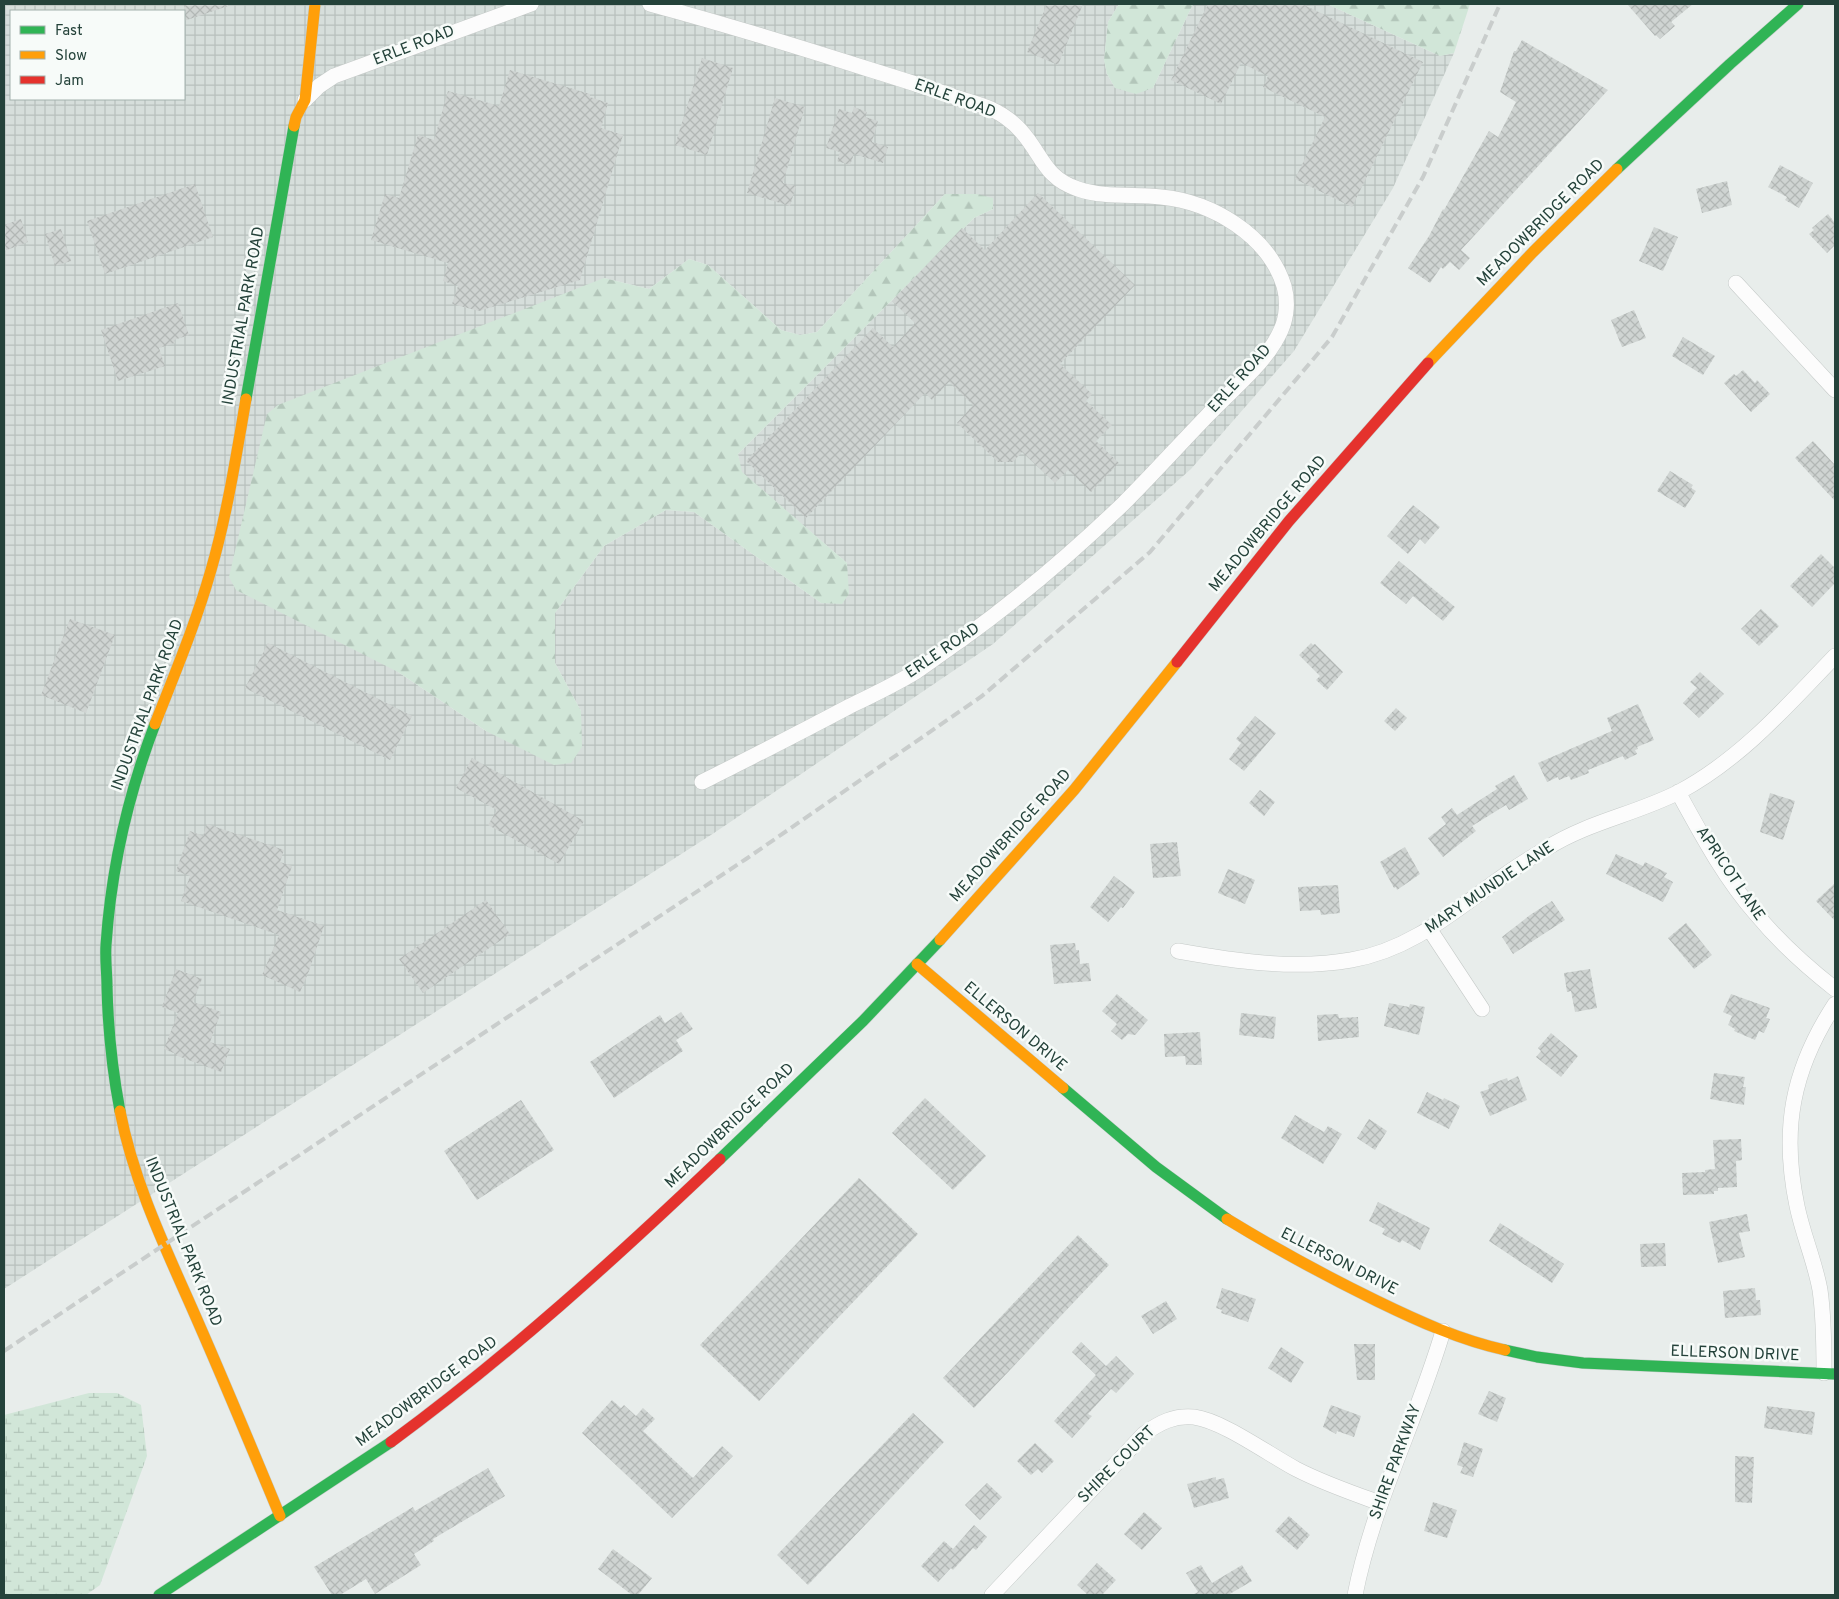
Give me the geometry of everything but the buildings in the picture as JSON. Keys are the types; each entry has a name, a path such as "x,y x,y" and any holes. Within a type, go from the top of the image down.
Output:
{"street":[{"name":"INDUSTRIAL PARK ROAD","path":"280,1516 136,1176 122,1126 113,1074 108,1032 106,954 111,896 128,810 147,746 193,626 211,570 225,513 250,381 287,160 296,117 305,100 315,4"},
{"name":"ERLE ROAD","path":"305,100 319,86 334,76 531,4"},
{"name":"ERLE ROAD","path":"650,4 717,22 992,110 1009,119 1020,130 1041,162 1051,173 1063,182 1080,190 1115,195 1164,197 1191,203 1211,211 1237,225 1255,240 1270,259 1283,283 1286,299 1286,315 1281,331 1265,356 1246,378 1124,503 1006,608 917,671 702,782"},
{"name":"MEADOWBRIDGE ROAD","path":"159,1595 388,1444 520,1341 604,1268 769,1113 917,964 1097,764 1286,524 1372,425 1452,338 1538,247 1658,130 1798,4"},
{"path":"1736,283 1835,390"},
{"name":"MARY MUNDIE LANE","path":"1178,951 1264,963 1321,964 1352,960 1382,953 1411,941 1430,930 1549,846 1584,828 1656,802 1707,775 1736,754 1793,700 1835,656"},
{"name":"APRICOT LANE","path":"1678,792 1730,880 1755,914 1784,945 1835,989"},
{"path":"1430,930 1482,1010"},
{"name":"ELLERSON DRIVE","path":"917,964 1156,1167 1218,1214 1267,1244 1334,1280 1443,1331 1500,1349 1537,1357 1583,1363 1830,1374"},
{"path":"1830,1374 1820,1290 1797,1208 1791,1171 1790,1134 1792,1108 1799,1078 1810,1049 1835,1004"},
{"name":"SHIRE PARKWAY","path":"1355,1595 1362,1560 1380,1503 1443,1331"},
{"name":"SHIRE COURT","path":"992,1595 1144,1434 1159,1424 1175,1418 1192,1417 1205,1419 1297,1469 1338,1488 1380,1503"}],"shaded area":[{"path":"4,4 1119,4 1108,22 1104,60 1107,74 1115,88 1153,88 1193,4 1327,4 1440,56 1454,53 1393,188 1294,351 1191,469 993,644 714,833 4,1289","holes":["945,194 993,209 974,218 738,454 741,472 847,563 821,603 694,512 666,510 604,546 555,613 555,663 581,711 486,731 398,672 604,278 649,289 689,259 708,265 781,330 800,335 817,332"]}],"green space":[{"path":"1119,4 1193,4 1153,88 1136,94 1115,88 1107,74 1104,60 1108,22"},
{"path":"1327,4 1470,4 1454,53 1440,56"},
{"path":"945,194 977,194 993,198 993,209 974,218 738,454 742,472 847,563 849,594 842,604 821,603 694,512 666,510 604,546 555,613 555,663 581,711 582,747 571,763 554,765 486,731 398,672 236,590 229,577 267,414 278,405 604,278 649,289 689,259 708,265 781,330 800,335 817,332"},
{"path":"89,1393 117,1393 141,1405 147,1456 100,1585 86,1595 4,1595 4,1415"}],"railway":[{"path":"4,1351 746,859 982,696 1150,552 1332,337 1423,177 1500,4"}],"traffic: fast":[{"path":"1617,169 1798,4"},
{"path":"246,399 294,126"},
{"path":"120,1111 108,1018 106,956 108,917 122,833 145,751 155,724"},
{"path":"720,1159 863,1021 940,940"},
{"path":"1063,1088 1156,1167 1227,1219"},
{"path":"1505,1350 1537,1357 1583,1363 1835,1374"},
{"path":"159,1595 391,1442"}],"traffic: slow":[{"path":"294,126 296,117 305,100 315,4"},
{"path":"1428,363 1533,252 1617,169"},
{"path":"155,724 192,629 217,549 235,464 246,399"},
{"path":"940,940 1074,790 1177,662"},
{"path":"917,964 1063,1088"},
{"path":"120,1111 133,1161 150,1210 280,1516"},
{"path":"1227,1219 1301,1262 1392,1308 1456,1335 1505,1350"}],"traffic: jam":[{"path":"1177,662 1289,521 1428,363"},
{"path":"391,1442 477,1376 560,1306 720,1159"}]}
